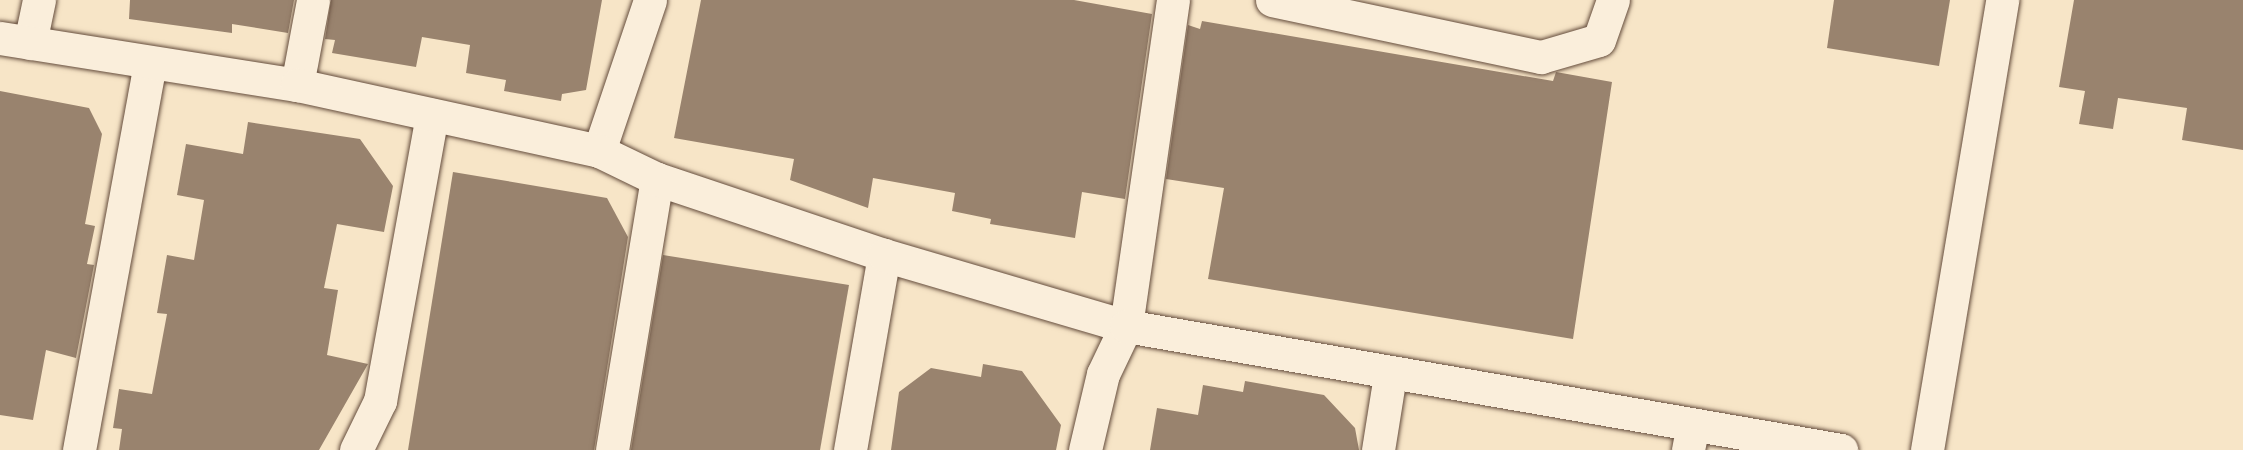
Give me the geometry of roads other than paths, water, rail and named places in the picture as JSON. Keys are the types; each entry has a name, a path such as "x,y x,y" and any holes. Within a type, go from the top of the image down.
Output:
{"street":[{"path":"39,0 15,40 150,64 297,85 599,151 657,179 884,255 1126,326 1390,375 1691,437 1841,450"},
{"path":"297,85 313,0"},
{"path":"599,151 650,0"},
{"path":"1085,450 1103,374 1126,326 1173,0"},
{"path":"1272,0 1541,57 1599,40 1613,0"},
{"path":"1927,450 2002,0"},
{"path":"79,450 150,64"},
{"path":"356,450 380,401 432,115"},
{"path":"612,450 657,179"},
{"path":"850,450 884,255"},
{"path":"1378,450 1390,375"}]}
